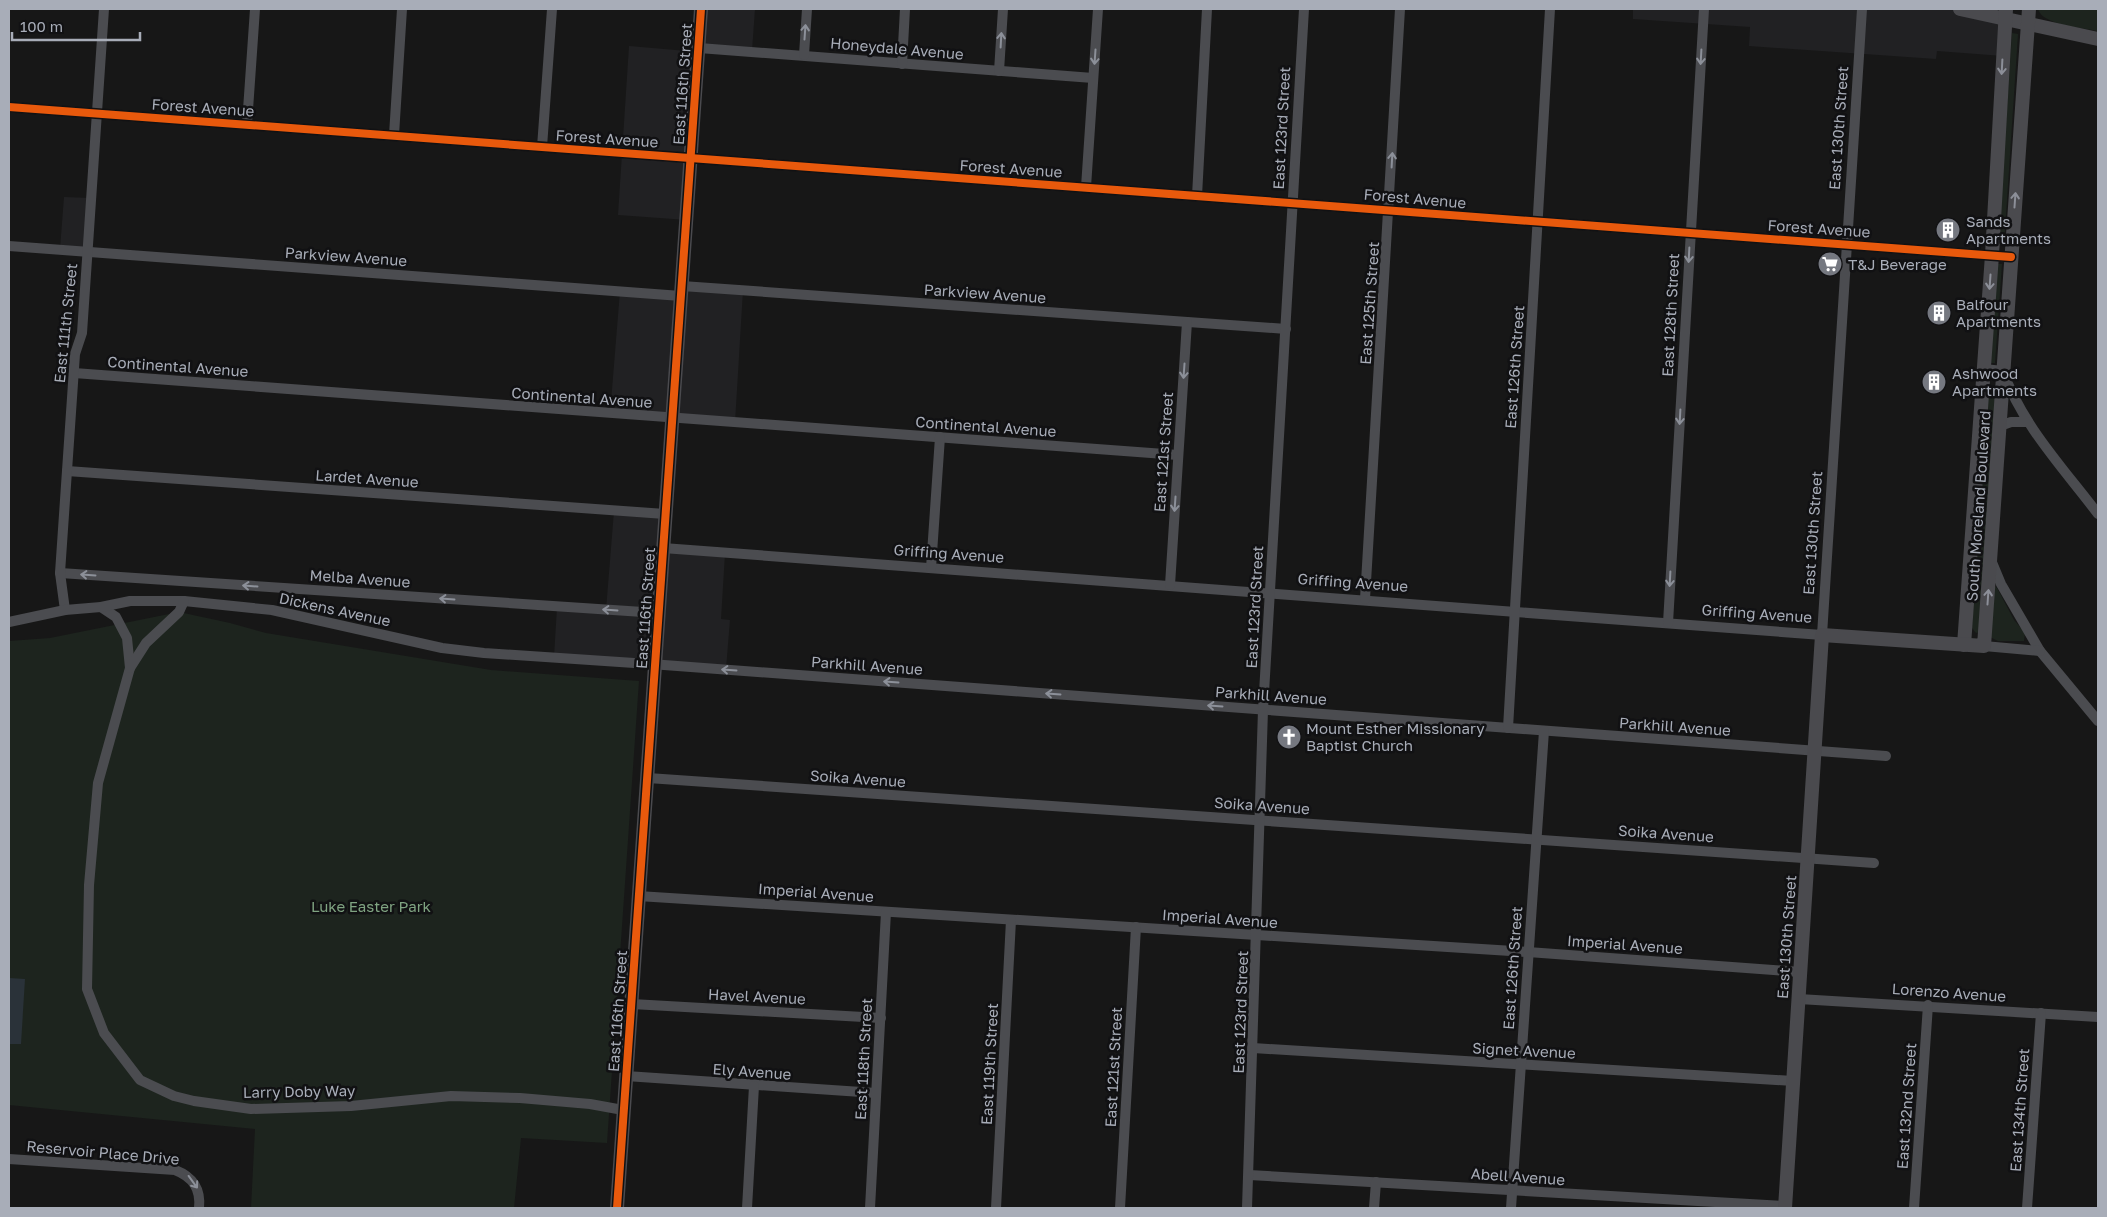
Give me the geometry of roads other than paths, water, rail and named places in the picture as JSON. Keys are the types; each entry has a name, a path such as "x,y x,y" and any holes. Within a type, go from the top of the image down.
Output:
{"street":[{"name":"East 111th Street","path":"65,610 60,573 75,354 82,333 104,9"},
{"path":"247,124 255,9"},
{"path":"394,135 402,9"},
{"path":"542,147 552,9"},
{"name":"East 116th Street","path":"618,1208 638,896 648,778 701,9"},
{"path":"804,55 807,9"},
{"path":"902,64 905,9"},
{"path":"999,71 1003,9"},
{"path":"1086,187 1098,9"},
{"path":"1197,196 1207,9"},
{"name":"East 123rd Street","path":"1247,1208 1254,1048 1263,710 1304,9"},
{"name":"East 125th Street","path":"1365,599 1390,209 1400,9"},
{"name":"East 126th Street","path":"1508,728 1550,9"},
{"name":"East 128th Street","path":"1668,623 1704,9"},
{"name":"East 130th Street","path":"1785,1207 1862,9"},
{"path":"1960,9 2005,14 2028,24 2098,39"},
{"name":"South Moreland Boulevard","path":"1984,646 2029,9"},
{"name":"South Moreland Boulevard","path":"1964,645 1992,255 2005,14"},
{"name":"Honeydale Avenue","path":"699,48 1093,78"},
{"name":"Forest Avenue","path":"9,107 97,112 2011,257"},
{"name":"Parkview Avenue","path":"9,246 1286,329"},
{"name":"East 121st Street","path":"1170,585 1187,322"},
{"path":"1984,369 2003,371 2011,394 2028,422 2096,509"},
{"name":"Continental Avenue","path":"74,373 673,419 1178,455"},
{"path":"2000,426 2011,422 2028,422"},
{"path":"931,568 940,438"},
{"name":"Lardet Avenue","path":"67,471 665,514"},
{"name":"Griffing Avenue","path":"663,548 1365,599 2040,651"},
{"path":"1990,559 2001,584 2040,651 2098,721"},
{"name":"Melba Avenue","path":"60,573 658,613"},
{"name":"Dickens Avenue","path":"9,622 65,610 102,607 130,601 184,601 272,610 442,648 484,653 655,664"},
{"name":"Larry Doby Way","path":"184,601 179,612 146,643 130,668 98,783 89,885 87,989 104,1033 140,1080 174,1096 251,1109 351,1106 451,1096 520,1098 590,1104 624,1110"},
{"name":"Larry Doby Way","path":"102,607 116,617 127,638 130,668"},
{"name":"Parkhill Avenue","path":"655,664 1886,756"},
{"name":"East 126th Street","path":"1511,1208 1544,731"},
{"name":"Soika Avenue","path":"648,778 1874,862"},
{"name":"Imperial Avenue","path":"638,896 1528,952 1800,972"},
{"name":"East 118th Street","path":"870,1208 886,912"},
{"name":"East 119th Street","path":"996,1208 1011,920"},
{"name":"East 121st Street","path":"1120,1208 1136,927"},
{"name":"Lorenzo Avenue","path":"1798,999 1928,1005 2098,1017"},
{"name":"Havel Avenue","path":"632,1004 881,1018"},
{"name":"East 132nd Street","path":"1914,1208 1928,1005"},
{"name":"East 134th Street","path":"2027,1208 2041,1013"},
{"name":"Signet Avenue","path":"1254,1048 1793,1081"},
{"name":"Ely Avenue","path":"626,1076 876,1093"},
{"path":"747,1208 754,1086"},
{"name":"Reservoir Place Drive","path":"9,1159 175,1170 187,1174 193,1180 198,1189 199,1208"},
{"name":"Abell Avenue","path":"1248,1175 1512,1190 1650,1204 1785,1207"},
{"path":"1374,1208 1376,1182"}],"place":[{"name":"Sands Apartments","path":"1948,230"},
{"name":"T&J Beverage","path":"1830,264"},
{"name":"Balfour Apartments","path":"1939,313"},
{"name":"Ashwood Apartments","path":"1934,382"},
{"name":"Mount Esther Missionary Baptist Church","path":"1289,737"}],"park label":[{"name":"Luke Easter Park","path":"371,906"}]}
